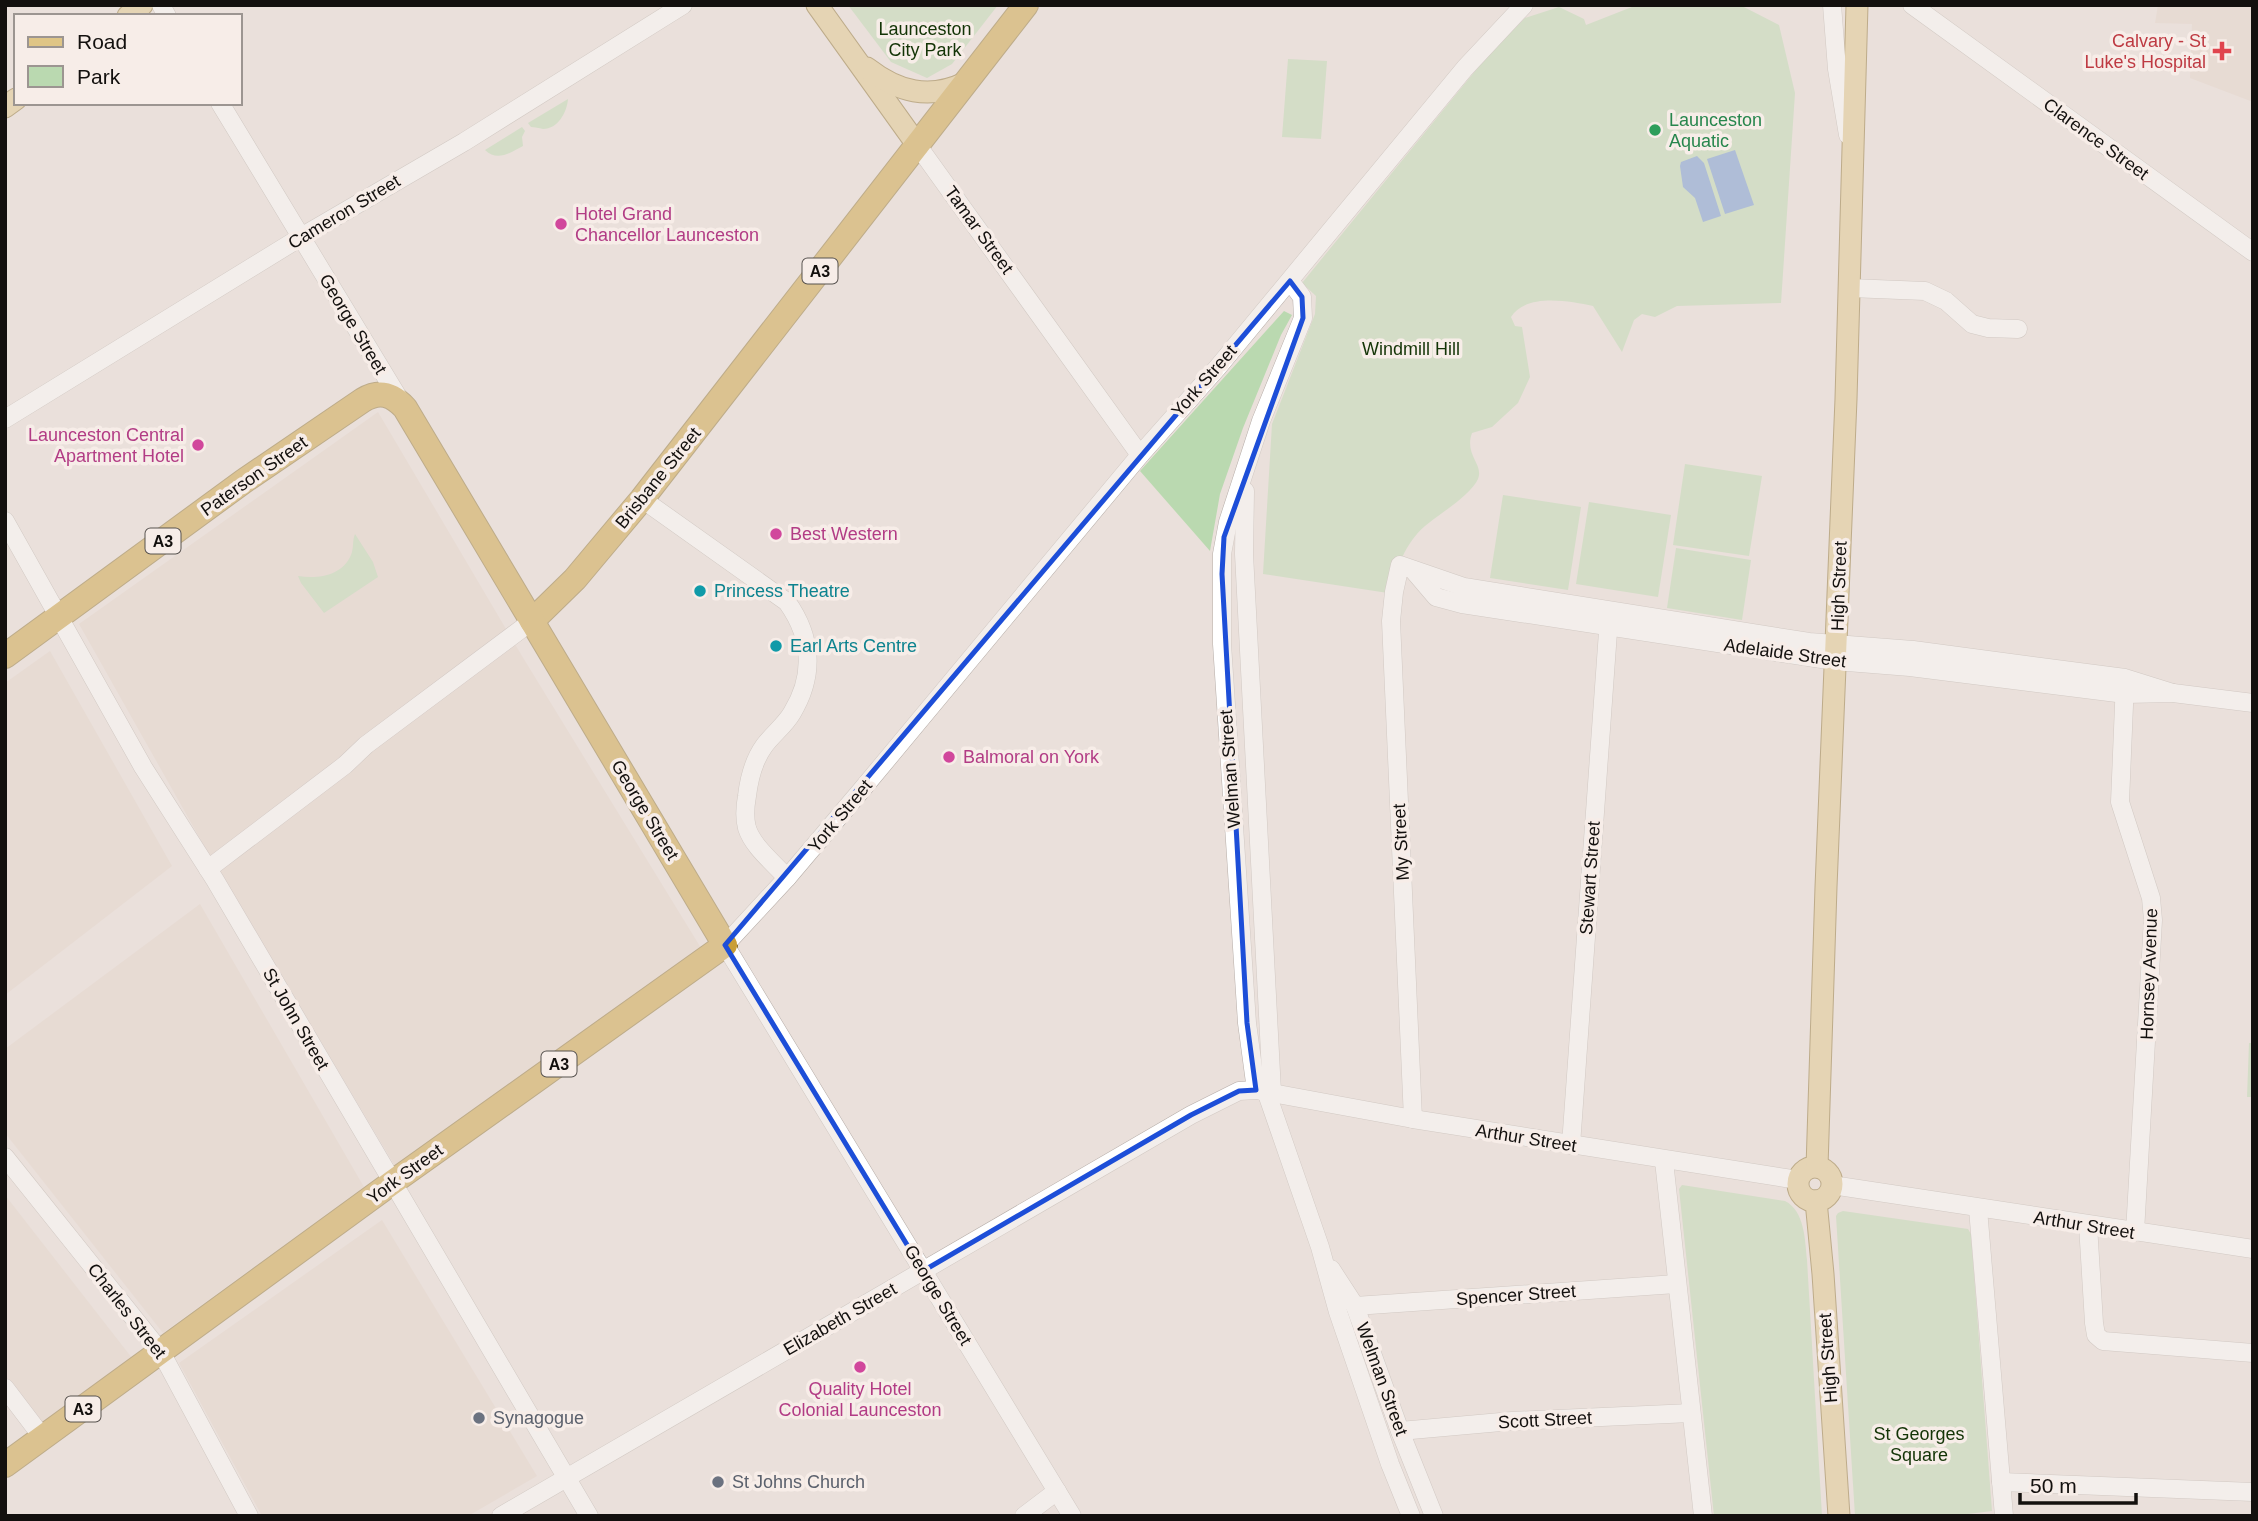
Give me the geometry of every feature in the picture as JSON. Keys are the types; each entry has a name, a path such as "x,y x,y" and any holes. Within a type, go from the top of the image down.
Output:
{"highway":[{"name":"Brisbane Street","path":"532,621 575,579 642,499 1026,5"},
{"path":"363,400 375,394 386,394 393,396 405,408"},
{"name":"Paterson Street","path":"5,656 244,481 363,400"},
{"name":"George Street","path":"405,408 725,946"},
{"name":"York Street","path":"5,1465 393,1182 725,946"}],"main road":[{"name":"Tamar Street","path":"817,5 918,146"},
{"name":"High Street","path":"1817,1167 1850,288 1857,5"},
{"path":"857,61 874,74 909,90 937,94 965,83"},
{"path":"1817,1167 1827,1171 1832,1185 1829,1195 1816,1201 1802,1195 1798,1180 1803,1171 1817,1167"},
{"name":"High Street","path":"1816,1201 1839,1516"}],"street":[{"name":"Cameron Street","path":"5,419 301,237 464,142 683,5"},
{"name":"York Street","path":"725,946 787,878 1140,455 1290,281 1465,68 1524,5"},
{"path":"1832,5 1837,69 1852,159"},
{"name":"Clarence Street","path":"1897,5 1938,26"},
{"name":"Clarence Street","path":"1912,5 2253,252"},
{"name":"George Street","path":"221,105 405,408"},
{"name":"Tamar Street","path":"918,146 1140,455"},
{"name":"Welman Street","path":"1290,281 1302,297 1303,318 1266,409 1224,537 1223,644 1247,1023 1265,1091 1321,1247 1355,1306 1399,1431 1434,1516"},
{"path":"1850,288 1924,291 1946,302 1972,324 1987,328 2018,329"},
{"path":"363,400 373,375 374,362 370,351"},
{"name":"Welman Street","path":"1251,452 1245,496 1244,554 1265,1091"},
{"path":"642,499 787,602 799,618 808,643 805,681 791,714 758,756 750,779 744,815 753,840 787,878"},
{"name":"St John Street","path":"5,521 143,767 208,869 589,1516"},
{"name":"Adelaide Street","path":"1406,567 1436,597 1488,599 1809,650 1911,658 2253,703"},
{"name":"My Street","path":"1406,567 1394,592 1391,621 1413,1119"},
{"name":"Stewart Street","path":"1570,1145 1609,618"},
{"name":"Brisbane Street","path":"208,869 532,621"},
{"name":"Hornsey Avenue","path":"2125,686 2120,802 2151,898 2153,920 2135,1232"},
{"name":"George Street","path":"725,946 1072,1516"},
{"name":"Elizabeth Street","path":"501,1516 1191,1115 1239,1091 1265,1091"},
{"name":"Arthur Street","path":"1265,1091 1664,1161 1798,1180"},
{"name":"Charles Street","path":"5,1157 161,1352 249,1516"},
{"path":"1664,1161 1703,1516"},
{"name":"Arthur Street","path":"1832,1185 2253,1249"},
{"path":"1978,1209 2004,1516"},
{"path":"2088,1225 2094,1324 2096,1335 2103,1341 2253,1353"},
{"name":"Welman Street","path":"1321,1247 1338,1312 1390,1464 1411,1516"},
{"name":"Spencer Street","path":"1355,1306 1676,1284"},
{"path":"5,1388 43,1438"},
{"name":"Scott Street","path":"1399,1431 1512,1421 1692,1413"},
{"path":"2001,1482 2253,1492"},
{"path":"1024,1516 1057,1491"}],"highlighted area":[{"path":"1290,281 1302,297 1303,318 1224,537 1222,574 1247,1023 1256,1090 1239,1091 1191,1115 923,1271 725,945"}],"shaded area":[{"name":"Calvary - St Luke's Hospital","path":"2158,5 2253,5 2253,102 2190,78 2192,24 2155,23"},
{"path":"378,412 522,656 701,948 395,1166 207,851 79,624"},
{"path":"50,651 172,866 5,995 5,683"},
{"path":"200,904 364,1187 163,1333 5,1133 5,1049"},
{"path":"5,1195 132,1358 37,1426 5,1384"},
{"path":"382,1220 537,1476 468,1516 262,1516 179,1363"}],"green space":[{"name":"Launceston City Park","path":"848,5 998,5 952,64 927,78 891,62"},
{"name":"Windmill Hill","path":"1637,5 1740,5 1779,25 1795,93 1781,303 1677,306 1655,317 1642,314 1634,320 1622,352 1593,306 1549,301 1527,304 1511,317 1515,326 1522,327 1530,377 1518,403 1492,427 1472,433 1470,447 1478,469 1478,479 1469,492 1425,526 1412,540 1388,593 1263,574 1272,424 1315,314 1316,296 1302,283 1489,54 1525,18 1559,7 1584,19 1586,25"},
{"path":"1288,59 1327,61 1321,139 1282,137"},
{"path":"568,99 564,114 553,126 543,129 531,127 528,123"},
{"path":"522,127 525,131 522,137 523,146 499,156 485,150"},
{"path":"1284,311 1292,315 1281,335 1243,428 1220,494 1210,551 1140,471"},
{"path":"1685,464 1762,476 1749,556 1673,545"},
{"path":"1503,495 1581,507 1568,590 1490,578"},
{"path":"1589,502 1671,515 1658,597 1576,584"},
{"path":"355,534 373,562 378,577 324,613 298,576 321,576 342,568 351,555"},
{"path":"1676,548 1751,560 1742,620 1667,608"},
{"path":"2249,1043 2253,1043 2253,1097 2247,1097"},
{"path":"1682,1185 1785,1201 1797,1212 1800,1219 1807,1260 1822,1516 1714,1516 1679,1189"},
{"name":"St Georges Square","path":"1843,1211 1968,1229 1971,1234 1992,1511 1952,1516 1855,1516 1836,1216"}],"water":[{"path":"1735,150 1754,205 1725,214 1707,159"},
{"path":"1697,156 1704,163 1721,216 1703,222 1695,198 1683,187 1680,166 1681,162"}],"place":[{"name":"Calvary - St Luke's Hospital","path":"2222,51"},
{"name":"Launceston Aquatic","path":"1655,130"},
{"name":"Hotel Grand Chancellor Launceston","path":"561,224"},
{"name":"Launceston Central Apartment Hotel","path":"198,445"},
{"name":"Best Western","path":"776,534"},
{"name":"Princess Theatre","path":"700,591"},
{"name":"Earl Arts Centre","path":"776,646"},
{"name":"Balmoral on York","path":"949,757"},
{"name":"Quality Hotel Colonial Launceston","path":"860,1367"},
{"name":"Synagogue","path":"479,1418"},
{"name":"St Johns Church","path":"718,1482"}]}
